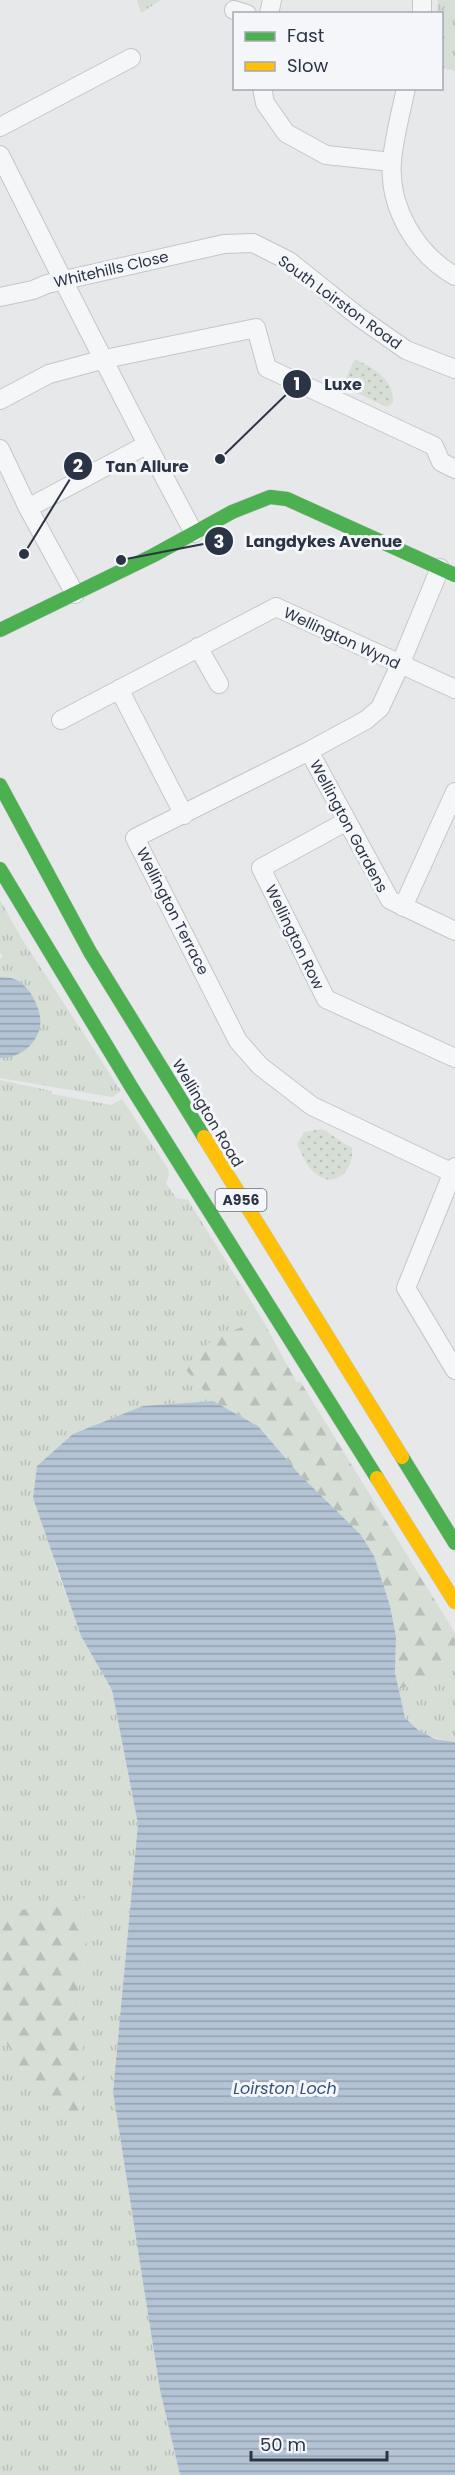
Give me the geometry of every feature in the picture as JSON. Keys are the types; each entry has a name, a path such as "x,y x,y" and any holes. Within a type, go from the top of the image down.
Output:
{"main road":[{"path":"0,630 270,496 283,498 447,571"},
{"name":"Wellington Road","path":"0,785 90,952 455,1543"},
{"name":"A956","path":"0,869 127,1080 455,1602"}],"street":[{"path":"0,127 131,58"},
{"path":"262,90 265,103 286,133 326,155 392,162"},
{"path":"406,90 392,162 397,207 418,246 440,267 455,276"},
{"path":"0,155 105,359 146,445 194,533"},
{"name":"South Loirston Road","path":"224,244 253,243 289,261 359,317 406,350 455,369"},
{"name":"Whitehills Close","path":"0,297 63,280 224,244"},
{"path":"0,400 49,374 105,359 256,328 267,369 434,446 441,462 455,469"},
{"path":"28,508 146,445"},
{"path":"0,449 28,508 75,594"},
{"name":"Wellington Terrace","path":"447,571 380,708 366,720 184,815 135,838 238,1041 260,1066 312,1106 454,1172"},
{"name":"Wellington Wynd","path":"198,647 276,607 455,689"},
{"path":"61,720 198,647 219,684"},
{"path":"119,689 184,815"},
{"name":"Wellington Gardens","path":"309,751 390,900 455,931"},
{"path":"403,907 455,792"},
{"name":"Wellington Row","path":"347,821 261,868 326,999 455,1058"},
{"path":"454,1172 406,1288 455,1370"}],"green space":[{"path":"137,0 161,0 141,13"},
{"path":"438,0 455,0 455,71 443,68 443,12 437,12"},
{"path":"355,359 375,370 390,387 393,402 387,407 342,386"},
{"path":"0,900 22,939 121,1091 112,1097 0,1078 0,959 3,956 0,953"},
{"path":"0,1080 52,1091 52,1094 111,1105 122,1099 168,1169 169,1175 166,1183 176,1198 188,1200 262,1319 184,1368 213,1401 143,1406 54,1562 81,1636 112,1690 138,1824 113,2092 160,2390 180,2475 0,2475 0,2032 27,2078 64,2120 83,2043 78,1991 87,1951 0,1914"},
{"path":"322,1129 352,1148 350,1164 341,1176 335,1179 329,1180 321,1177 311,1169 297,1144 304,1132"},
{"path":"262,1319 297,1383 300,1381 455,1633 455,1661 443,1672 429,1679 398,1689 395,1673 396,1637 299,1474 258,1426 213,1401 184,1368 214,1338"},
{"path":"455,1661 455,1742 434,1737 414,1728 404,1714 398,1689 429,1680 443,1672"},
{"path":"85,1898 87,1951 78,1991 83,2043 81,2124 64,2120 27,2078 0,2032 0,1914"}],"water":[{"path":"0,977 12,978 25,986 34,998 40,1020 38,1033 31,1045 26,1050 7,1058 0,1058"},
{"name":"Loirston Loch","path":"213,1401 258,1426 299,1474 361,1535 374,1556 390,1606 396,1637 395,1673 405,1718 418,1730 435,1739 455,1742 455,2475 180,2475 160,2390 113,2092 138,1824 112,1690 81,1636 33,1498 37,1466 73,1434 143,1406"}],"traffic: fast":[{"path":"0,630 154,555 232,512 270,497 287,499 455,575"},
{"path":"0,785 90,952 204,1137"},
{"path":"0,869 132,1088 377,1478"},
{"path":"402,1457 455,1543"}],"traffic: slow":[{"path":"204,1137 402,1457"},
{"path":"377,1478 455,1602"}],"place":[{"name":"Luxe","path":"220,459"},
{"name":"Tan Allure","path":"24,554"},
{"name":"Langdykes Avenue","path":"121,560"}]}
